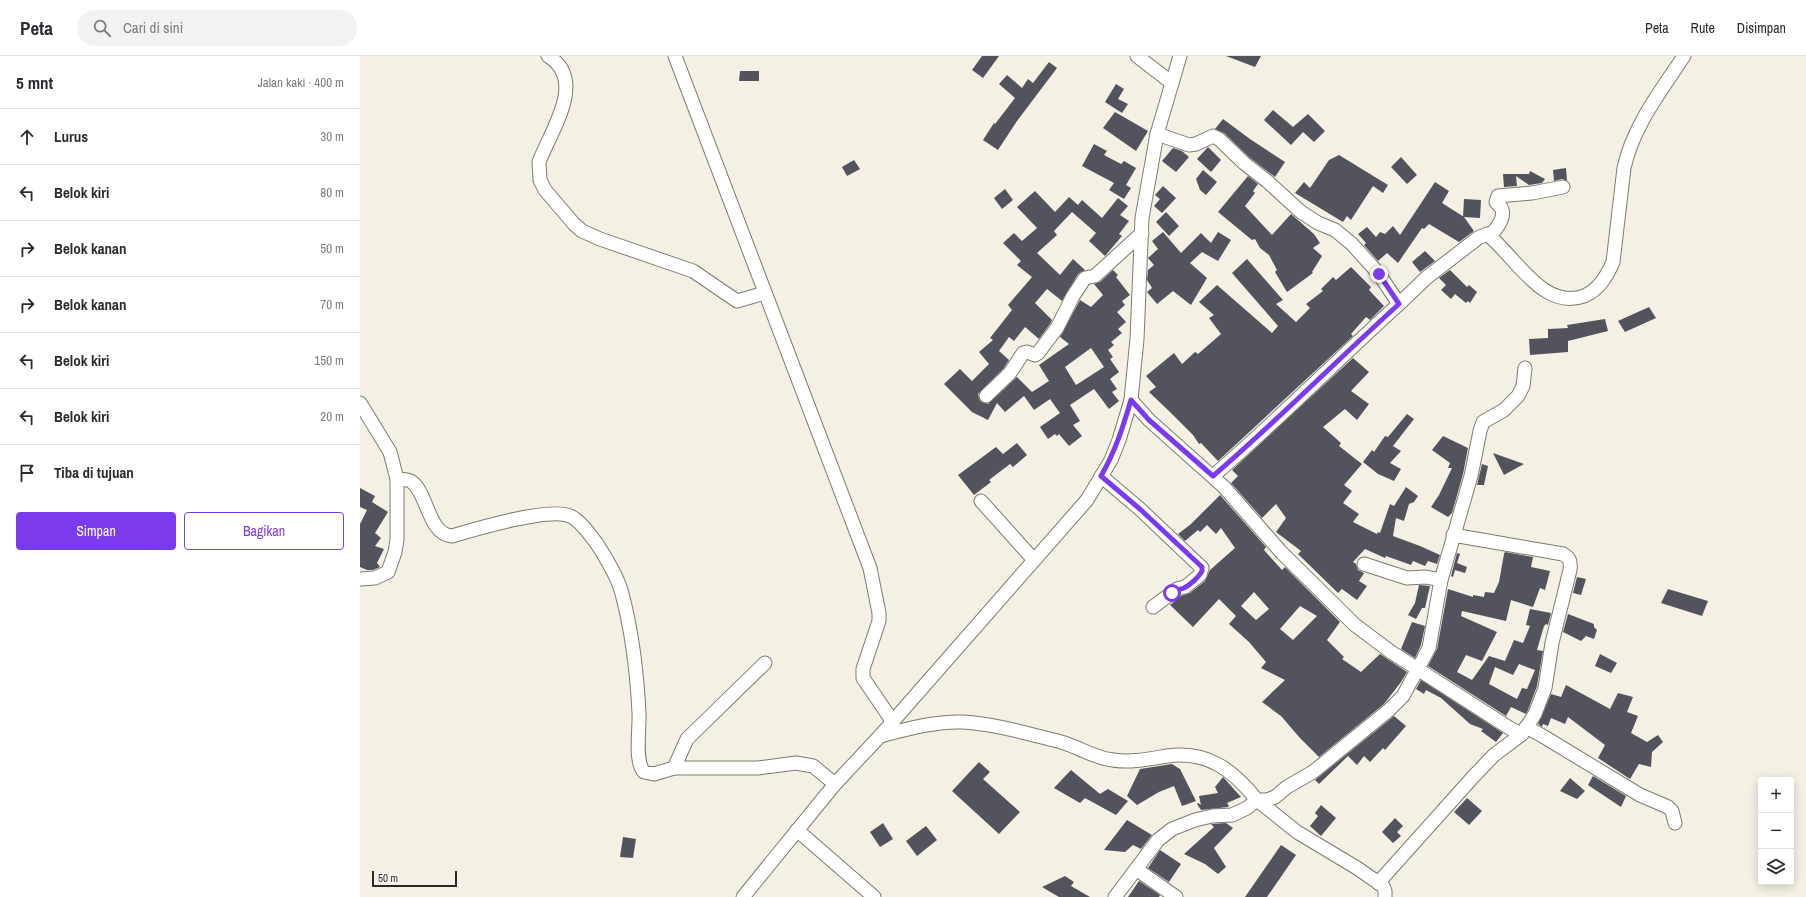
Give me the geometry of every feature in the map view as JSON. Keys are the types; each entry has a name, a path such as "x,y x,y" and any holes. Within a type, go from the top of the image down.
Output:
{"street":[{"path":"548,56 561,68 566,79 567,91 564,104 539,162 538,172 540,180 546,190 574,224 582,231 600,239 693,271 737,301 765,293"},
{"path":"675,56 870,568 879,613 879,621 863,669 864,678 892,722"},
{"path":"1137,56 1172,83"},
{"path":"743,897 835,784 880,736 1087,500 1111,460 1119,440 1131,400 1137,339 1142,218 1157,134 1180,56"},
{"path":"1213,476 1260,436 1311,388 1344,353 1426,278 1483,235 1489,235 1544,291 1552,296 1564,299 1576,299 1588,294 1603,281 1612,262 1624,168 1632,139 1647,112 1684,56"},
{"path":"1157,134 1189,145 1196,144 1213,136 1219,139 1244,163 1302,212 1318,223 1335,230 1352,244 1379,274 1399,304"},
{"path":"1489,235 1499,224 1503,212 1496,202 1498,196 1532,193 1564,187"},
{"path":"986,396 1010,373 1023,353 1027,352 1035,356 1038,353 1057,328 1073,296 1085,278 1095,276 1142,233"},
{"path":"1115,897 1158,840 1172,829 1195,820 1212,816 1232,815 1247,808 1257,800 1267,800 1276,797 1287,787 1313,772 1389,710 1403,696 1429,648 1441,580 1471,476 1483,422 1504,410 1518,396 1523,386 1525,368"},
{"path":"1131,400 1149,420 1213,476 1281,552 1355,625 1391,652 1511,729 1541,734 1640,795 1668,807 1672,811 1675,823"},
{"path":"360,403 390,452 397,479 397,540 395,552 388,572 375,578 360,579"},
{"path":"1101,476 1141,510 1202,568 1200,575 1185,587 1177,589 1153,608"},
{"path":"397,479 411,481 414,483 419,490 432,519 441,532 446,535 452,536 487,525 556,513 571,516 589,532 604,556 620,589 636,670 639,715 639,759 642,770 654,774 674,768 758,768 796,763 813,766 835,784"},
{"path":"981,501 1034,560"},
{"path":"1378,883 1494,755 1524,731 1535,714 1545,688 1552,643 1570,570 1571,564 1568,557 1564,554 1453,535"},
{"path":"1364,564 1407,578 1426,576 1441,580"},
{"path":"674,768 687,739 765,663"},
{"path":"880,736 925,725 963,722 1013,730 1064,743 1090,754 1113,760 1141,760 1190,754 1202,757 1226,768 1242,782 1257,800 1297,832 1378,883 1385,891 1385,897"},
{"path":"798,830 874,897"},
{"path":"1136,869 1176,897"}],"building":[{"path":"982,56 999,56 983,78 972,70"},
{"path":"1226,56 1261,56 1255,67"},
{"path":"1049,62 1057,68 1017,121 998,150 983,140 994,123 995,124 1015,98 999,84 1007,75 1022,88 1028,79 1033,83"},
{"path":"740,71 759,71 759,81 739,81"},
{"path":"1116,84 1124,89 1118,99 1128,104 1122,113 1105,102"},
{"path":"1273,110 1293,127 1308,114 1325,131 1314,142 1303,132 1291,145 1264,120"},
{"path":"1115,112 1148,131 1136,151 1103,128"},
{"path":"1223,119 1285,162 1275,177 1249,157 1224,133 1215,129"},
{"path":"1094,144 1107,151 1104,155 1121,164 1124,161 1136,168 1126,185 1131,188 1124,199 1109,190 1114,183 1082,166"},
{"path":"1208,147 1221,160 1211,172 1197,159"},
{"path":"1173,148 1182,151 1189,157 1176,172 1162,161"},
{"path":"1339,155 1388,185 1383,193 1373,186 1351,220 1347,216 1343,222 1295,193 1304,182 1310,188 1329,160"},
{"path":"1401,157 1417,175 1407,184 1391,167"},
{"path":"854,160 860,169 847,176 842,167"},
{"path":"1566,168 1567,181 1562,179 1554,181 1553,170"},
{"path":"1203,170 1217,182 1206,195 1200,190 1196,179"},
{"path":"1530,171 1545,179 1542,183 1529,185 1516,176 1517,186 1504,187 1503,174 1529,174"},
{"path":"1248,176 1258,184 1253,191 1255,193 1245,206 1272,235 1291,214 1314,234 1320,243 1313,248 1322,256 1312,272 1313,273 1287,292 1275,272 1277,270 1269,255 1260,248 1255,239 1252,240 1218,212"},
{"path":"1435,182 1449,191 1442,203 1464,217 1474,231 1459,242 1429,224 1424,229 1422,228 1398,263 1387,253 1378,261 1364,245 1366,243 1358,234 1367,227 1376,237 1380,232 1385,234 1393,226 1400,235"},
{"path":"1163,186 1176,198 1162,213 1154,206 1160,199 1155,195"},
{"path":"1005,189 1013,200 1002,209 994,198"},
{"path":"1035,191 1055,212 1069,197 1078,205 1082,200 1102,218 1118,198 1128,206 1120,215 1129,221 1119,234 1122,236 1105,256 1089,241 1096,233 1072,212 1054,231 1057,235 1037,253 1060,275 1073,259 1085,270 1078,274 1062,301 1047,289 1035,303 1052,320 1050,324 1039,339 1025,327 1014,341 1009,337 999,351 1009,360 1004,368 978,394 980,401 988,404 1017,377 1032,392 1049,381 1039,365 1069,344 1060,337 1080,300 1091,307 1103,295 1094,284 1100,282 1113,270 1118,275 1116,277 1130,295 1122,301 1125,305 1117,312 1126,322 1118,329 1122,333 1111,342 1114,345 1108,350 1113,357 1110,359 1119,372 1110,379 1117,389 1112,392 1119,401 1109,409 1094,389 1070,405 1080,421 1073,425 1082,436 1069,446 1059,434 1057,436 1055,434 1048,439 1040,427 1060,413 1050,399 1034,410 1024,396 1005,412 997,403 988,420 972,412 944,384 960,369 972,381 989,364 979,352 993,340 990,338 1012,310 1008,305 1032,277 1017,265 1021,261 1003,243 1014,233 1022,241 1037,228 1017,207","holes":["1091,348 1104,367 1076,385 1065,367"]},
{"path":"1464,199 1481,200 1480,218 1463,217"},
{"path":"1166,212 1179,226 1169,236 1156,222"},
{"path":"1163,232 1181,253 1201,233 1211,243 1218,232 1231,240 1218,261 1202,252 1190,263 1207,278 1191,305 1173,291 1157,304 1147,292 1152,288 1147,280 1148,270 1154,265 1148,258 1158,249 1152,241"},
{"path":"1425,251 1435,261 1420,272 1412,262"},
{"path":"1247,259 1283,300 1276,304 1296,322 1310,308 1306,304 1323,291 1321,289 1333,277 1336,280 1351,267 1371,287 1369,290 1384,306 1370,320 1366,317 1351,334 1353,336 1218,461 1201,443 1199,444 1193,435 1149,392 1156,387 1146,376 1174,353 1182,364 1195,352 1198,354 1221,334 1209,318 1214,315 1199,302 1217,285 1272,333 1278,326 1232,273"},
{"path":"1450,270 1467,287 1469,285 1477,292 1470,303 1468,301 1466,303 1455,294 1451,299 1441,290 1446,285 1439,278"},
{"path":"1649,307 1656,318 1625,332 1618,321"},
{"path":"1605,319 1608,331 1568,341 1568,352 1530,355 1529,339 1548,338 1548,329 1568,328 1567,325"},
{"path":"1353,358 1369,372 1351,391 1369,404 1357,420 1345,409 1323,427 1341,443 1339,446 1362,464 1344,485 1352,491 1343,503 1359,514 1353,522 1377,534 1378,532 1380,533 1390,504 1394,506 1406,487 1418,496 1414,502 1409,504 1404,521 1396,518 1393,536 1440,555 1437,564 1428,561 1425,566 1413,561 1411,565 1386,556 1385,558 1365,549 1353,562 1356,564 1358,570 1364,573 1359,581 1367,586 1357,600 1342,589 1338,593 1298,554 1301,551 1276,532 1286,518 1276,504 1262,518 1231,483 1238,476 1232,470"},
{"path":"1407,414 1414,419 1393,446 1401,451 1390,463 1401,469 1394,481 1378,474 1363,462 1372,450 1374,452 1385,436 1388,437"},
{"path":"1443,436 1468,448 1463,474 1452,513 1448,517 1431,507 1439,495 1452,468 1448,468 1450,463 1432,450"},
{"path":"1017,443 1027,455 1013,467 1010,464 989,480 991,482 974,495 958,475 996,447 1003,454"},
{"path":"1493,453 1524,464 1504,475"},
{"path":"1482,464 1488,466 1484,485 1477,485"},
{"path":"360,488 375,496 372,502 388,512 375,533 381,538 375,546 384,549 377,563 380,567 373,570 367,570 360,567 360,524 367,510 360,507"},
{"path":"1220,495 1266,547 1264,550 1282,570 1285,567 1340,622 1327,640 1344,657 1342,659 1361,672 1380,654 1407,672 1384,704 1319,757 1281,716 1262,702 1285,680 1261,668 1266,662 1249,642 1229,624 1236,616 1219,599 1193,627 1170,605 1181,596 1190,593 1205,581 1210,570 1235,548 1221,528 1216,534 1207,525 1200,532 1198,530 1185,541 1178,534 1191,524","holes":["1254,592 1269,609 1256,620 1241,606","1300,606 1317,616 1293,640 1280,629"]},
{"path":"1505,552 1533,557 1531,567 1550,571 1545,590 1540,588 1533,607 1511,600 1506,621 1462,611 1461,616 1497,632 1482,661 1466,655 1457,672 1472,680 1489,656 1505,661 1514,640 1523,643 1530,626 1526,625 1530,609 1551,613 1548,625 1546,624 1544,626 1537,650 1543,651 1537,686 1528,710 1526,714 1511,707 1506,716 1428,666 1437,649 1448,589 1473,597 1473,595 1484,597 1485,592 1494,593 1499,582","holes":["1519,664 1535,670 1527,689 1522,688 1517,699 1489,684 1495,667 1513,675"]},
{"path":"1457,553 1460,554 1457,563 1467,567 1465,573 1455,570 1453,577 1451,576"},
{"path":"1577,577 1586,579 1581,595 1573,593"},
{"path":"1419,585 1430,586 1425,608 1422,608 1416,619 1408,615 1415,603"},
{"path":"1668,589 1708,601 1702,616 1661,603"},
{"path":"1568,614 1594,624 1594,627 1597,630 1594,639 1586,636 1581,641 1563,632"},
{"path":"1412,622 1425,626 1421,645 1415,658 1401,649"},
{"path":"1600,654 1617,663 1611,673 1595,666"},
{"path":"1421,680 1503,733 1496,742 1481,731 1483,729 1470,724 1441,698 1426,690 1424,694 1416,689"},
{"path":"1566,685 1610,709 1618,693 1633,697 1627,712 1638,716 1631,733 1647,742 1658,735 1663,742 1652,752 1651,767 1639,764 1630,779 1598,758 1605,745 1568,717 1565,724 1551,718 1548,726 1543,724 1542,727 1538,724 1551,694 1561,697"},
{"path":"1394,716 1406,726 1385,750 1383,748 1370,762 1364,756 1357,765 1348,756 1319,784 1315,780"},
{"path":"979,762 990,772 983,779 1020,812 999,834 952,791"},
{"path":"1172,764 1180,769 1196,801 1182,806 1174,786 1159,792 1137,805 1127,796 1140,769"},
{"path":"1071,770 1100,794 1108,789 1128,801 1116,815 1085,798 1080,803 1054,788"},
{"path":"1593,776 1626,796 1621,807 1588,785"},
{"path":"1223,777 1241,797 1227,803 1229,806 1228,807 1201,810 1197,804 1198,803 1201,805 1199,796 1218,793 1215,787"},
{"path":"1570,778 1585,791 1577,799 1560,791"},
{"path":"1467,798 1482,811 1469,825 1454,812"},
{"path":"1321,805 1336,818 1321,836 1310,826 1318,816 1315,813"},
{"path":"1395,818 1403,826 1397,832 1401,836 1393,843 1382,832"},
{"path":"1127,820 1152,835 1141,849 1133,845 1125,852 1104,850"},
{"path":"883,823 893,839 880,847 870,832"},
{"path":"1226,823 1233,828 1214,848 1226,867 1218,874 1205,864 1184,854 1214,827 1211,824"},
{"path":"926,826 937,840 917,856 906,841"},
{"path":"623,837 636,839 633,858 620,857"},
{"path":"1281,845 1296,855 1267,897 1245,897"},
{"path":"1160,850 1181,864 1169,882 1148,868"},
{"path":"1065,876 1074,882 1071,886 1090,897 1059,897 1042,887"},
{"path":"1139,881 1160,895 1159,897 1128,897"}],"route":[{"path":"1172,593 1179,588 1184,588 1200,575 1202,567 1141,510 1101,476 1111,460 1119,440 1131,400 1149,420 1213,476 1260,436 1311,388 1344,353 1399,304 1379,274"}]}
